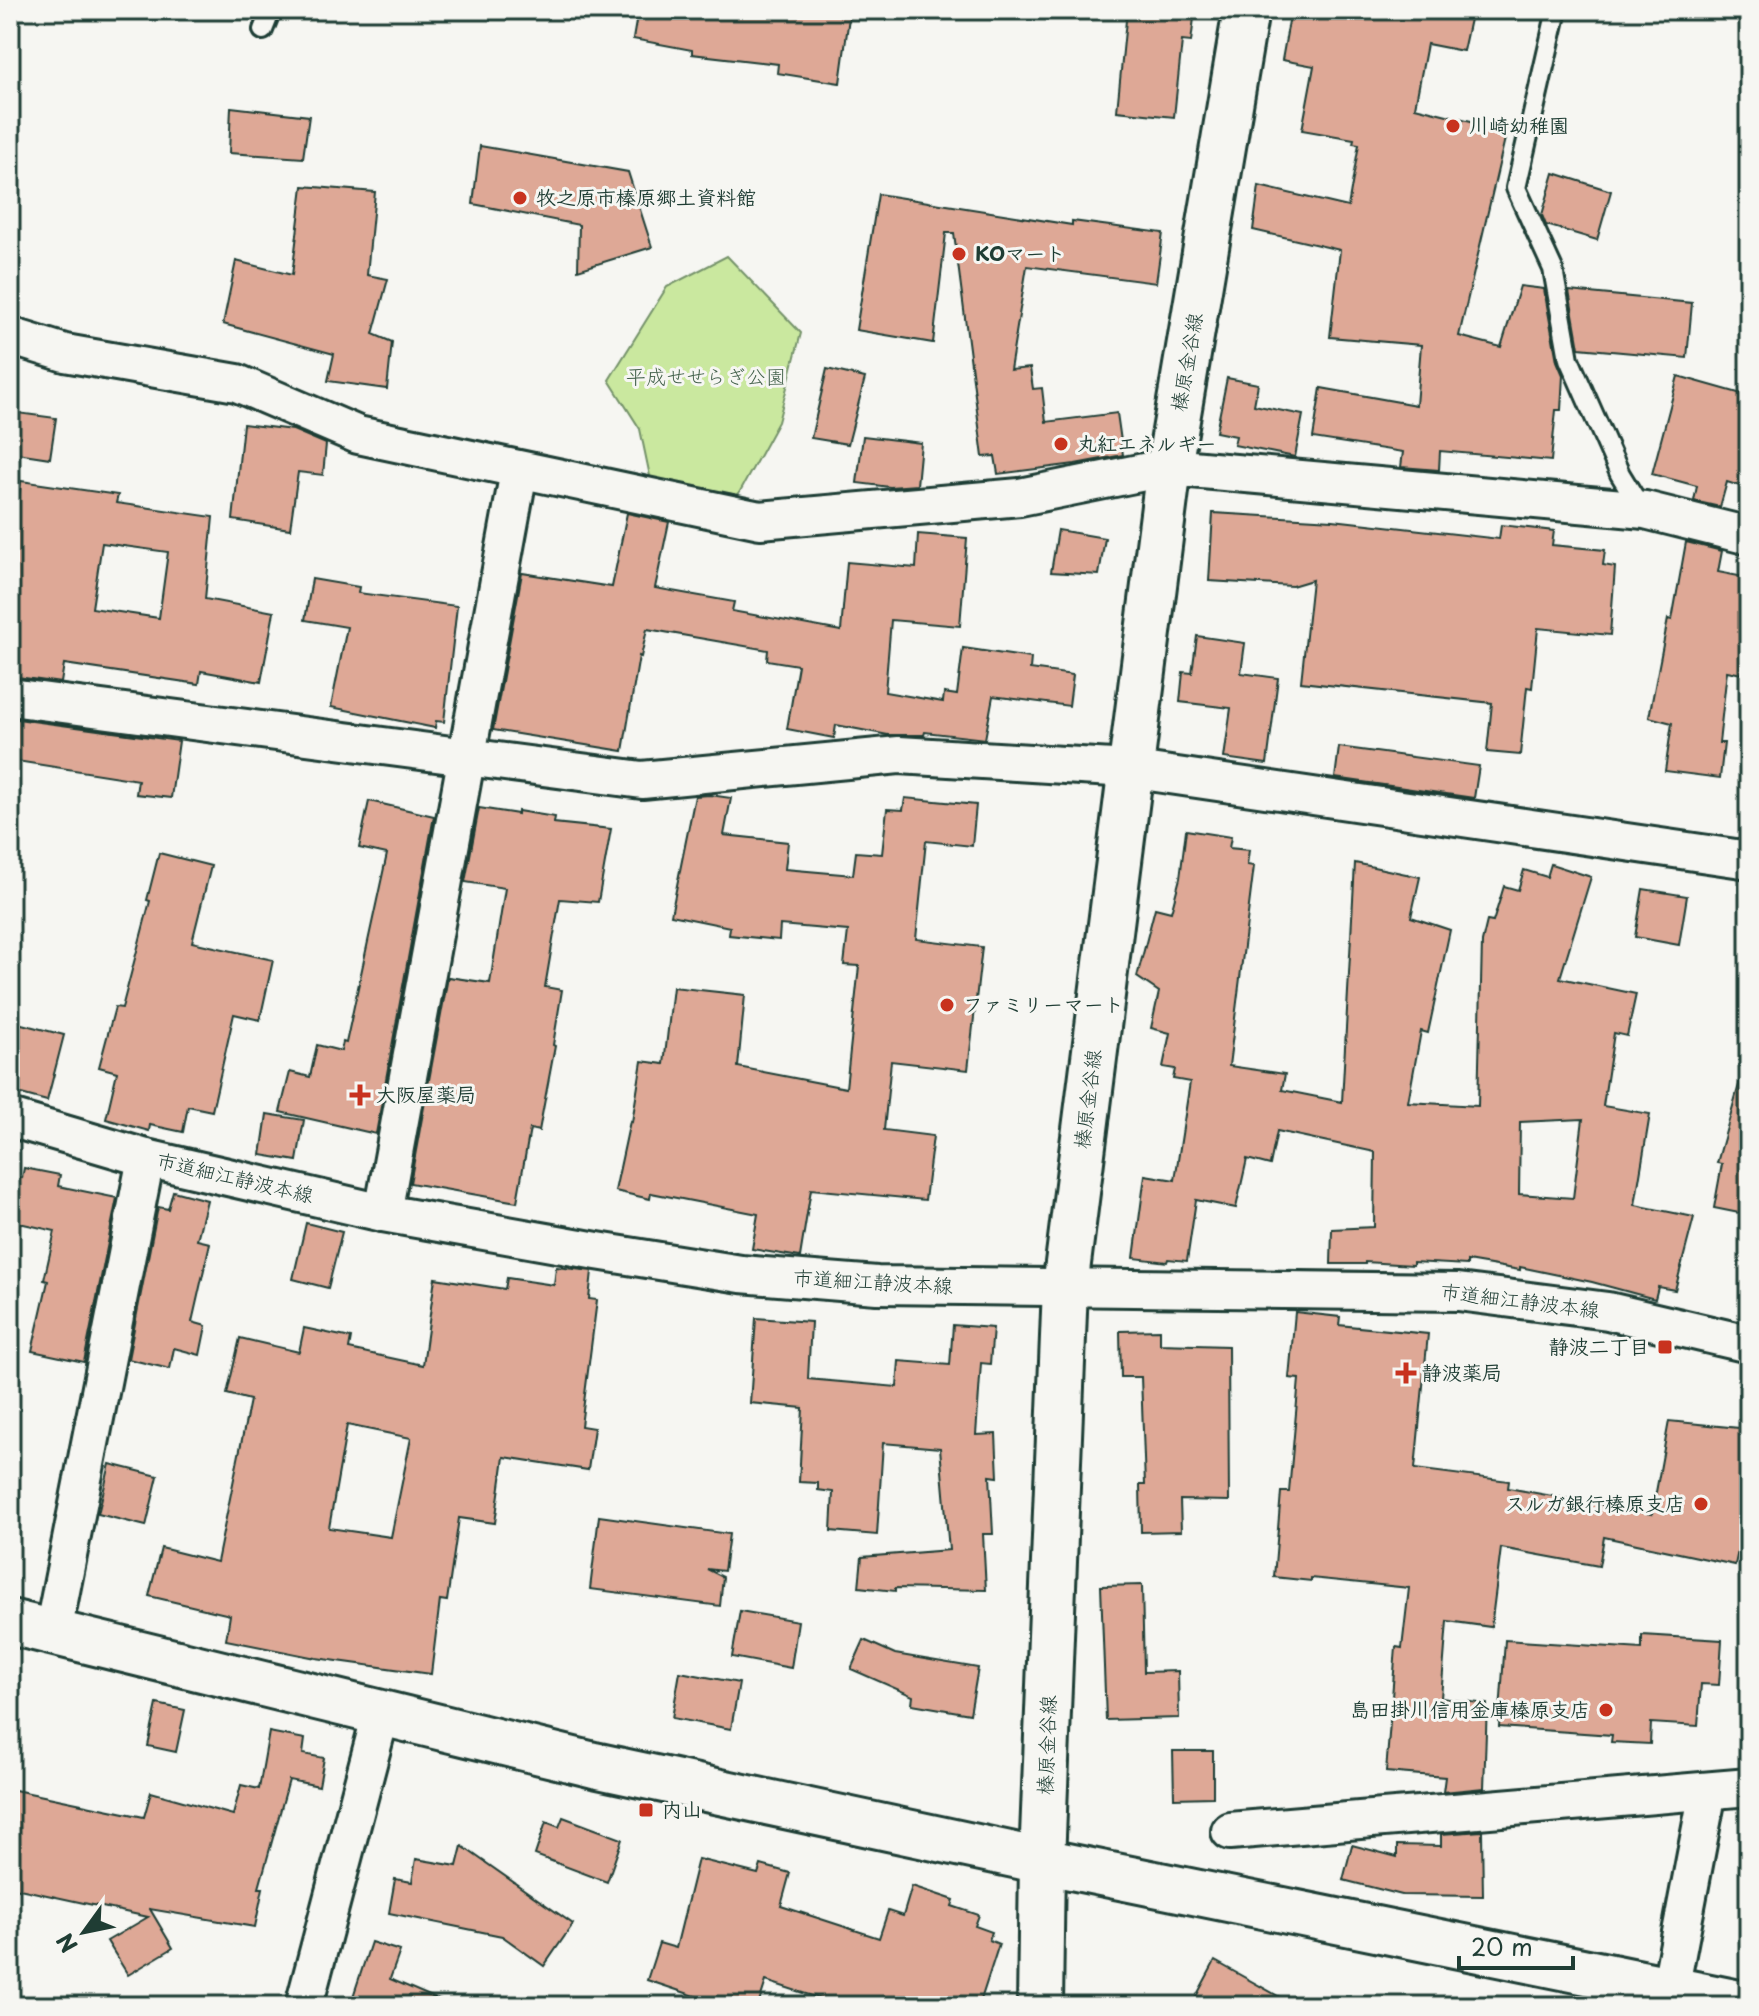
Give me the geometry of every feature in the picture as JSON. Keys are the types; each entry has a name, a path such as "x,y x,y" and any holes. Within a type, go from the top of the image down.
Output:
{"main road":[{"name":"榛原金谷線","path":"1040,2006 1042,1861 1065,1287 1169,467 1246,10"},
{"path":"10,1622 594,1765 1668,1997 1749,2005"}],"street":[{"path":"10,336 65,353 237,383 358,435 760,520 1020,497 1169,467 1642,510 1749,536"},
{"path":"383,1213 519,471"},
{"path":"10,697 642,780 899,755 1129,769 1749,860"},
{"name":"市道細江静波本線","path":"10,1118 146,1158 383,1213 741,1274 877,1285 1458,1292 1608,1311 1749,1344"},
{"path":"53,1632 146,1158"},
{"path":"304,2006 381,1714"},
{"path":"1230,1831 1749,1787"},
{"path":"1668,1997 1708,1791"}],"lane":[{"path":"263,30 271,10"},
{"path":"1557,10 1516,188 1553,269 1569,359 1620,474 1642,510"}],"green space":[{"name":"平成せせらぎ公園","path":"727,256 801,333 778,422 738,495 651,481 640,429 609,380 667,287"}],"building":[{"path":"638,10 850,10 840,83 777,73 778,64 692,54 692,50 633,39"},
{"path":"1127,10 1195,10 1191,42 1182,41 1174,117 1117,111"},
{"path":"1291,10 1472,10 1463,51 1427,44 1415,107 1507,130 1459,336 1501,347 1520,286 1544,289 1557,361 1563,375 1561,410 1556,410 1551,461 1440,451 1439,470 1401,467 1403,452 1313,438 1321,388 1416,405 1421,345 1330,337 1340,250 1253,230 1259,186 1348,207 1359,144 1353,143 1354,139 1302,130 1314,66 1282,60"},
{"path":"231,107 309,116 303,158 229,153"},
{"path":"480,146 628,172 652,247 578,270 579,225 473,204"},
{"path":"1554,173 1611,191 1597,240 1546,225 1542,215"},
{"path":"303,186 375,192 367,275 388,279 373,334 392,342 387,389 328,381 334,354 223,324 236,261 292,275"},
{"path":"878,194 1072,225 1072,221 1163,233 1156,283 1027,266 1010,370 1030,368 1033,389 1042,388 1046,422 1117,413 1123,455 998,474 995,456 983,457 954,233 946,233 933,343 856,330"},
{"path":"1569,291 1692,303 1687,358 1579,348"},
{"path":"827,369 865,378 848,444 811,438"},
{"path":"1678,376 1749,396 1749,489 1727,482 1720,507 1694,501 1697,486 1652,474"},
{"path":"1227,378 1258,384 1254,405 1303,415 1295,457 1234,445 1236,436 1216,432"},
{"path":"10,412 56,418 50,458 10,452"},
{"path":"243,424 293,430 326,444 323,475 298,472 290,529 233,520"},
{"path":"863,436 921,443 917,485 890,487 857,483"},
{"path":"21,481 118,495 116,503 213,517 205,599 274,612 261,682 201,671 199,684 64,664 61,683 10,676 10,559","holes":["102,543 168,552 159,618 92,608"]},
{"path":"627,513 669,522 655,588 734,602 732,611 841,631 847,562 916,568 918,534 967,538 960,626 891,620 885,692 943,702 944,693 957,695 963,648 1031,658 1030,669 1073,675 1069,706 993,696 985,739 925,732 924,735 888,735 836,725 834,738 787,729 798,665 767,660 768,650 647,629 639,656 623,751 493,730 522,573 612,587"},
{"path":"1213,513 1333,520 1499,539 1501,525 1554,531 1552,545 1605,550 1603,565 1615,567 1610,635 1538,628 1532,688 1527,687 1520,755 1487,752 1492,703 1301,682 1312,580 1292,586 1209,581"},
{"path":"1058,530 1105,538 1099,575 1051,572"},
{"path":"1686,542 1722,551 1718,572 1749,578 1749,635 1742,674 1727,671 1719,743 1724,743 1720,778 1665,771 1672,723 1649,717 1668,619 1672,620"},
{"path":"312,579 359,587 358,593 457,606 444,722 436,721 435,728 331,707 347,627 305,620"},
{"path":"1197,636 1245,643 1241,673 1278,678 1267,764 1224,758 1231,708 1180,702 1183,672 1192,673"},
{"path":"10,718 179,741 171,798 136,794 138,780 10,760"},
{"path":"1339,747 1479,766 1474,798 1335,778"},
{"path":"695,796 731,798 724,835 788,842 785,869 853,875 856,852 882,854 887,809 903,810 905,798 976,805 972,846 926,841 916,939 982,947 968,1070 891,1061 884,1130 933,1136 925,1200 811,1189 800,1257 752,1249 758,1214 651,1193 650,1199 615,1191 632,1122 642,1061 664,1064 673,987 745,995 738,1067 846,1088 859,966 844,965 848,931 780,925 779,940 729,935 730,927 671,915"},
{"path":"369,801 434,816 376,1134 280,1112 290,1072 310,1077 317,1045 341,1051 343,1042 346,1043 387,854 359,848"},
{"path":"479,808 518,814 518,811 555,817 554,823 611,829 598,902 560,899 545,987 562,990 555,1046 539,1131 530,1129 517,1202 410,1183 448,977 490,983 505,888 465,882"},
{"path":"1186,830 1231,837 1229,848 1249,850 1247,865 1254,866 1229,1066 1285,1074 1282,1090 1342,1102 1355,863 1420,877 1411,917 1450,930 1428,1033 1421,1031 1408,1102 1478,1106 1482,942 1487,921 1493,922 1504,886 1518,890 1524,870 1547,877 1551,864 1591,877 1560,978 1636,994 1627,1036 1614,1033 1603,1106 1650,1114 1635,1205 1694,1217 1675,1290 1658,1287 1655,1299 1520,1267 1520,1270 1467,1261 1467,1265 1413,1262 1413,1265 1365,1262 1331,1264 1332,1229 1374,1227 1375,1152 1277,1131 1270,1165 1247,1159 1236,1208 1196,1200 1187,1261 1134,1258 1145,1175 1175,1180 1190,1082 1173,1079 1175,1069 1163,1067 1170,1033 1151,1028 1159,992 1137,977 1155,908 1171,912 1180,878","holes":["1583,1119 1573,1198 1519,1194 1520,1122"]},
{"path":"159,853 211,866 192,942 273,960 260,1020 234,1014 212,1111 188,1106 183,1132 150,1125 149,1131 106,1119 117,1072 99,1067 115,1007 122,1008"},
{"path":"1643,889 1687,896 1679,945 1635,937"},
{"path":"10,1021 64,1035 47,1101 10,1091"},
{"path":"1740,1081 1749,1082 1749,1215 1714,1208 1722,1164 1717,1163"},
{"path":"267,1114 304,1120 297,1161 261,1155"},
{"path":"24,1168 60,1175 58,1186 117,1198 84,1362 32,1351 48,1281 44,1280 55,1231 10,1221 10,1175 22,1178"},
{"path":"173,1191 207,1200 197,1240 210,1243 192,1322 206,1326 200,1355 174,1348 170,1369 128,1359 158,1207 168,1209"},
{"path":"306,1223 342,1232 328,1288 293,1279"},
{"path":"556,1267 592,1271 589,1299 597,1300 581,1426 594,1428 588,1470 504,1457 495,1523 459,1518 447,1601 440,1600 431,1674 316,1658 226,1640 230,1615 149,1596 161,1548 217,1562 250,1400 227,1394 240,1338 299,1352 304,1328 351,1338 349,1349 423,1365 435,1278 505,1289 507,1278 554,1285","holes":["347,1425 411,1438 391,1537 329,1528"]},
{"path":"1295,1312 1340,1317 1339,1325 1428,1334 1415,1469 1509,1481 1508,1488 1652,1514 1669,1421 1749,1429 1749,1498 1735,1565 1604,1537 1599,1566 1501,1548 1491,1627 1447,1621 1441,1698 1487,1704 1484,1788 1443,1792 1445,1777 1386,1772 1396,1647 1402,1648 1409,1588 1274,1577 1281,1492 1289,1492 1299,1379 1289,1378"},
{"path":"756,1318 811,1322 808,1379 897,1387 899,1361 950,1365 953,1325 993,1328 990,1364 981,1363 976,1435 996,1434 998,1477 990,1476 993,1534 983,1534 986,1590 895,1588 895,1591 859,1587 862,1557 949,1550 940,1448 883,1443 877,1535 831,1531 833,1492 818,1490 818,1483 799,1482 803,1408 750,1403"},
{"path":"1160,1330 1160,1344 1228,1346 1229,1501 1180,1500 1181,1531 1141,1532 1140,1485 1145,1485 1141,1377 1121,1377 1120,1331"},
{"path":"110,1464 158,1476 146,1526 98,1514"},
{"path":"599,1516 729,1534 724,1571 707,1569 723,1577 720,1606 590,1589"},
{"path":"1142,1585 1144,1672 1178,1671 1179,1718 1106,1720 1101,1586"},
{"path":"740,1611 798,1621 791,1668 732,1657"},
{"path":"1642,1635 1722,1640 1719,1685 1701,1684 1698,1726 1651,1723 1650,1744 1611,1742 1612,1735 1499,1727 1505,1640 1642,1649"},
{"path":"864,1640 895,1654 978,1668 970,1714 912,1704 913,1696 851,1669"},
{"path":"680,1672 739,1683 731,1729 672,1718"},
{"path":"157,1704 185,1710 176,1752 148,1746"},
{"path":"269,1732 305,1739 303,1754 324,1758 319,1786 289,1780 259,1888 263,1888 255,1927 150,1909 173,1948 128,1975 107,1941 148,1917 10,1887 10,1789 144,1817 151,1792 233,1815 241,1785 259,1789"},
{"path":"1173,1751 1213,1751 1213,1797 1174,1798"},
{"path":"563,1817 622,1839 607,1882 535,1855 546,1822 559,1827"},
{"path":"1482,1831 1483,1896 1402,1895 1343,1880 1352,1845 1397,1857 1397,1845 1441,1846 1441,1834"},
{"path":"462,1846 573,1924 544,1966 502,1936 389,1913 395,1879 412,1882 416,1859 457,1866"},
{"path":"698,1859 758,1874 761,1865 790,1873 781,1906 879,1938 888,1911 903,1916 912,1886 954,1900 952,1906 979,1915 975,1926 992,1932 989,1940 999,1944 979,2006 843,2006 766,1981 758,2006 725,2006 647,1980 659,1943 676,1948"},
{"path":"371,1942 400,1951 390,1979 453,2006 350,2006"},
{"path":"1215,1961 1296,2006 1191,2006"}],"place":[{"name":"川崎幼稚園","path":"1453,126"},
{"name":"牧之原市榛原郷土資料館","path":"520,198"},
{"name":"KOマート","path":"959,254"},
{"name":"丸紅エネルギー","path":"1061,444"},
{"name":"ファミリーマート","path":"947,1005"},
{"name":"大阪屋薬局","path":"360,1095"},
{"name":"静波二丁目","path":"1665,1347"},
{"name":"静波薬局","path":"1406,1373"},
{"name":"スルガ銀行榛原支店","path":"1701,1504"},
{"name":"島田掛川信用金庫榛原支店","path":"1606,1710"},
{"name":"内山","path":"646,1810"}]}
